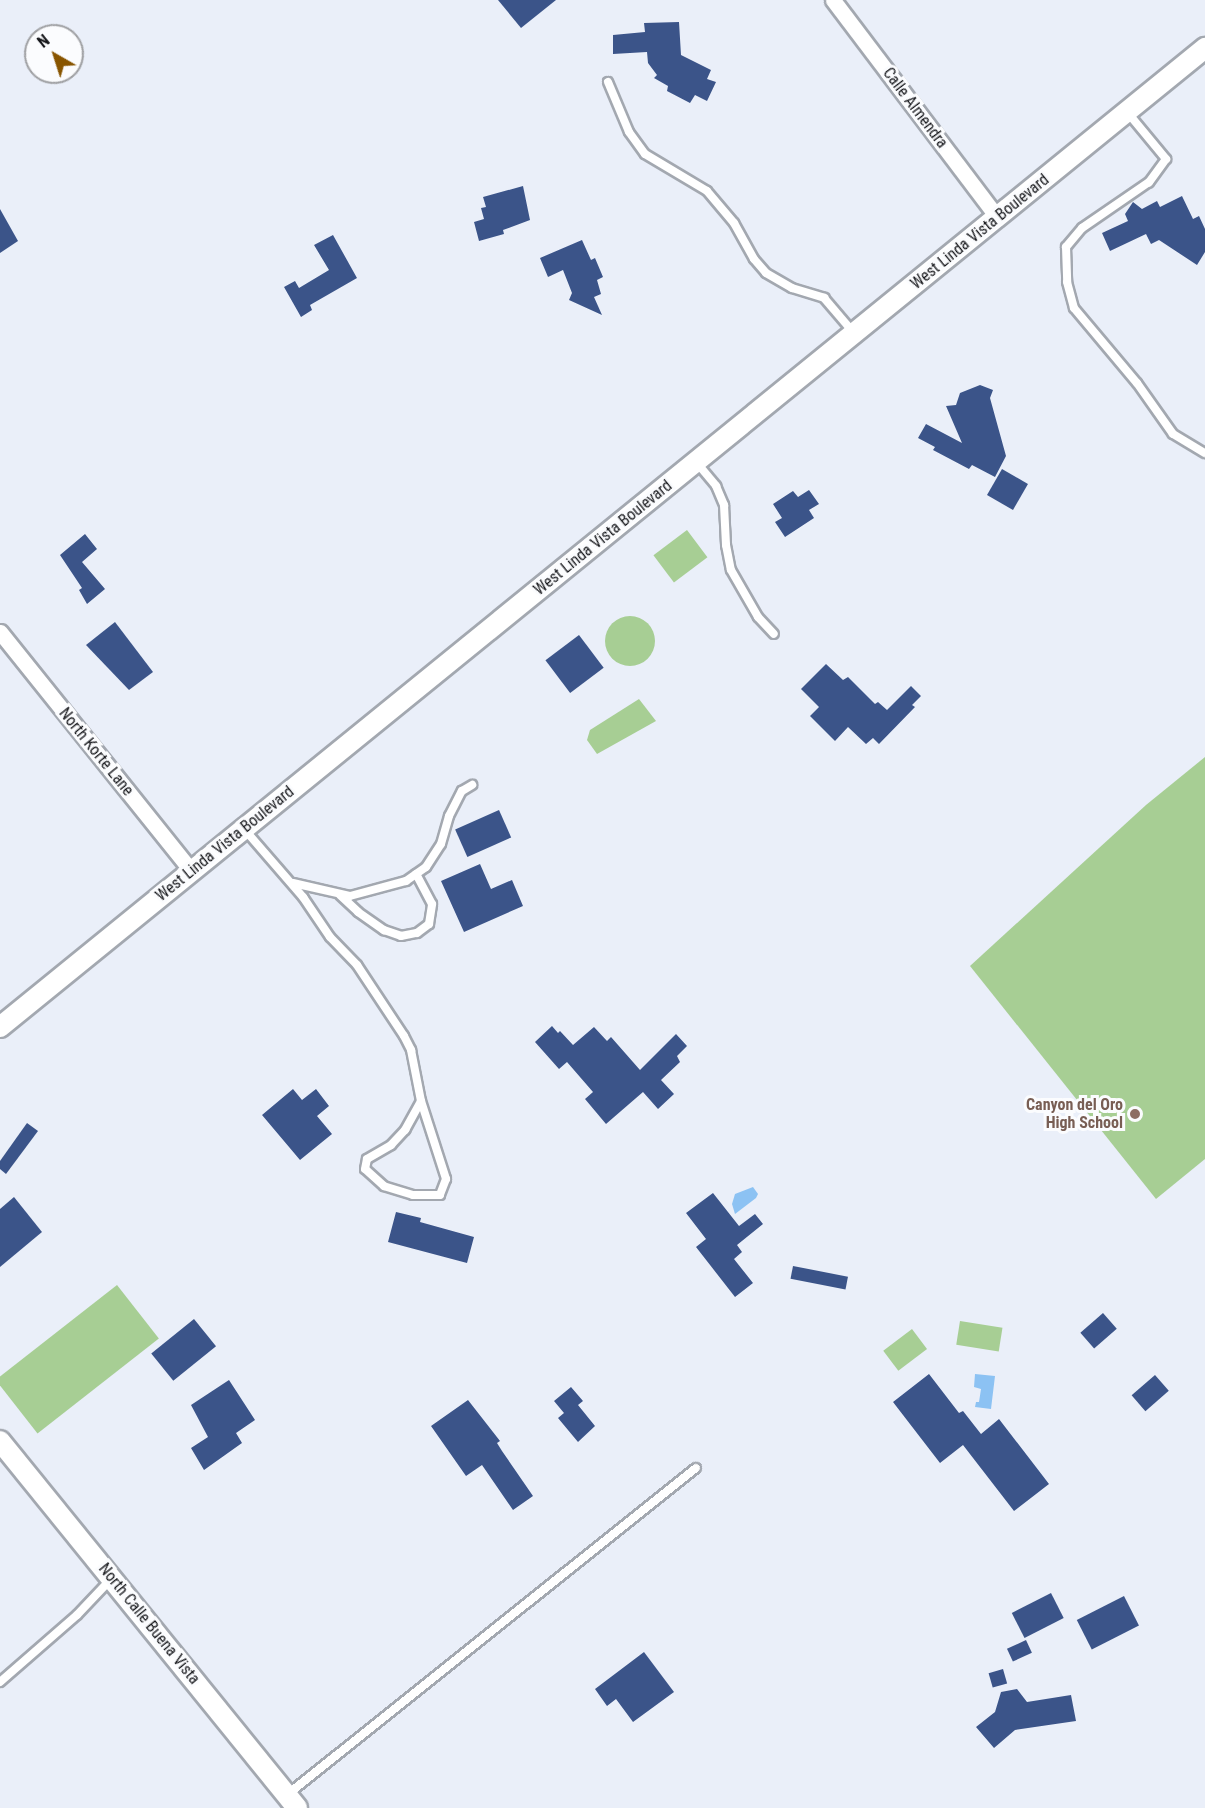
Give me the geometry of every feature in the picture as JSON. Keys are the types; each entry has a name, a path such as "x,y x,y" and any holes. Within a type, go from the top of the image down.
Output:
{"street":[{"name":"Calle Almendra","path":"833,0 997,217"},
{"name":"West Linda Vista Boulevard","path":"0,1028 1205,48"},
{"name":"North Korte Lane","path":"0,632 192,872"},
{"name":"North Calle Buena Vista","path":"0,1441 292,1801"}],"lane":[{"path":"608,82 629,132 645,154 707,191 735,223 754,259 766,273 792,288 824,298 854,333"},
{"path":"1127,112 1166,159 1149,182 1082,228 1066,248 1066,282 1074,308 1137,383 1173,434 1205,453"},
{"path":"696,462 716,486 724,505 726,545 731,570 758,617 774,634"},
{"path":"291,883 350,896 406,881 426,867 441,844 449,816 462,791 472,785"},
{"path":"244,829 291,883 316,920 357,965 404,1036 411,1050 421,1101 446,1179 440,1195 413,1195 384,1186 365,1169 367,1159 391,1145 405,1130 421,1101"},
{"path":"339,894 358,912 384,930 401,936 417,933 429,924 432,904 416,874"},
{"path":"292,1801 696,1468"},
{"path":"0,1682 77,1615 112,1578"}],"green space":[{"path":"687,530 707,557 674,582 653,555"},
{"path":"625,616 635,616 648,623 655,636 655,646 648,659 635,666 625,666 616,662 609,655 605,646 605,636 609,627 616,620"},
{"path":"639,699 656,721 597,754 587,740 590,730"},
{"name":"Canyon del Oro High School","path":"1205,757 1205,1159 1156,1199 970,966 1146,805"},
{"path":"117,1285 159,1339 38,1433 0,1385 0,1376"},
{"path":"960,1321 1002,1328 999,1351 956,1345"},
{"path":"912,1329 927,1349 898,1371 883,1351"}],"water":[{"path":"753,1187 758,1194 756,1198 735,1214 732,1204 735,1194"},
{"path":"975,1374 995,1376 991,1409 975,1407 976,1402 979,1402 981,1389 974,1387"}],"building":[{"path":"498,0 556,0 521,28"},
{"path":"679,22 681,55 711,70 707,79 716,82 707,101 695,95 690,103 667,91 668,86 654,78 657,75 648,63 647,52 613,54 613,35 645,32 644,23"},
{"path":"523,186 530,220 503,230 504,234 479,241 474,222 484,219 481,208 486,207 483,197"},
{"path":"1182,196 1193,219 1199,216 1205,229 1205,252 1197,265 1159,240 1151,244 1146,234 1110,251 1102,233 1128,221 1125,214 1133,202 1142,209 1157,201 1160,207"},
{"path":"0,209 18,241 0,253"},
{"path":"333,235 357,278 310,305 312,310 301,317 284,287 295,281 299,288 329,270 314,245"},
{"path":"582,240 591,260 595,258 603,277 597,280 601,294 594,297 602,315 569,300 572,293 563,270 548,277 540,258"},
{"path":"980,385 993,390 990,398 1006,456 995,477 972,465 969,469 933,450 935,447 918,438 926,424 962,443 946,406 956,405 960,393"},
{"path":"1002,469 1028,484 1013,510 987,495"},
{"path":"809,490 819,504 809,510 814,518 785,537 775,522 782,518 773,504 793,491 798,497"},
{"path":"85,534 97,549 82,562 105,589 87,604 79,590 82,588 60,555"},
{"path":"115,622 153,672 129,690 86,645"},
{"path":"579,635 604,668 570,693 545,660"},
{"path":"826,664 843,680 848,677 875,704 878,702 887,710 911,686 921,696 912,705 915,707 879,744 873,738 866,744 848,727 835,741 810,716 819,707 801,689"},
{"path":"499,810 511,837 467,857 455,830"},
{"path":"480,864 491,889 512,880 523,906 464,932 441,881"},
{"path":"552,1026 573,1045 594,1027 607,1041 611,1037 640,1070 676,1034 687,1046 677,1056 680,1062 661,1080 674,1094 658,1109 643,1092 606,1124 585,1099 593,1092 567,1062 559,1069 535,1042"},
{"path":"293,1089 302,1100 316,1089 329,1106 317,1116 332,1134 300,1160 262,1115"},
{"path":"27,1123 38,1131 6,1174 0,1169 0,1161"},
{"path":"713,1193 739,1226 755,1214 763,1224 737,1245 742,1252 734,1259 753,1283 735,1297 696,1247 706,1239 686,1213"},
{"path":"14,1197 42,1232 0,1267 0,1209"},
{"path":"396,1212 421,1218 420,1222 474,1237 467,1263 388,1242"},
{"path":"793,1266 848,1277 845,1289 791,1279"},
{"path":"1103,1313 1117,1329 1094,1349 1080,1333"},
{"path":"194,1319 216,1346 173,1381 151,1354"},
{"path":"929,1374 959,1413 963,1411 981,1434 999,1419 1049,1484 1014,1511 963,1445 940,1463 893,1402"},
{"path":"1155,1375 1169,1391 1145,1411 1132,1395"},
{"path":"229,1380 255,1420 236,1433 242,1443 204,1470 191,1448 208,1437 191,1405"},
{"path":"571,1387 583,1401 578,1405 595,1426 578,1442 558,1418 564,1413 554,1401"},
{"path":"468,1400 500,1441 497,1443 533,1496 513,1510 482,1465 466,1476 431,1426"},
{"path":"1051,1593 1064,1618 1025,1638 1012,1613"},
{"path":"1124,1596 1139,1625 1092,1649 1077,1620"},
{"path":"1026,1640 1032,1653 1013,1662 1007,1649"},
{"path":"644,1652 674,1692 633,1722 616,1699 607,1706 595,1689"},
{"path":"1003,1669 1007,1683 993,1688 989,1673"},
{"path":"1017,1689 1027,1702 1071,1695 1076,1721 1015,1730 994,1748 976,1727 995,1712 1001,1692"}],"place":[{"name":"Canyon del Oro High School","path":"1135,1114"}]}
